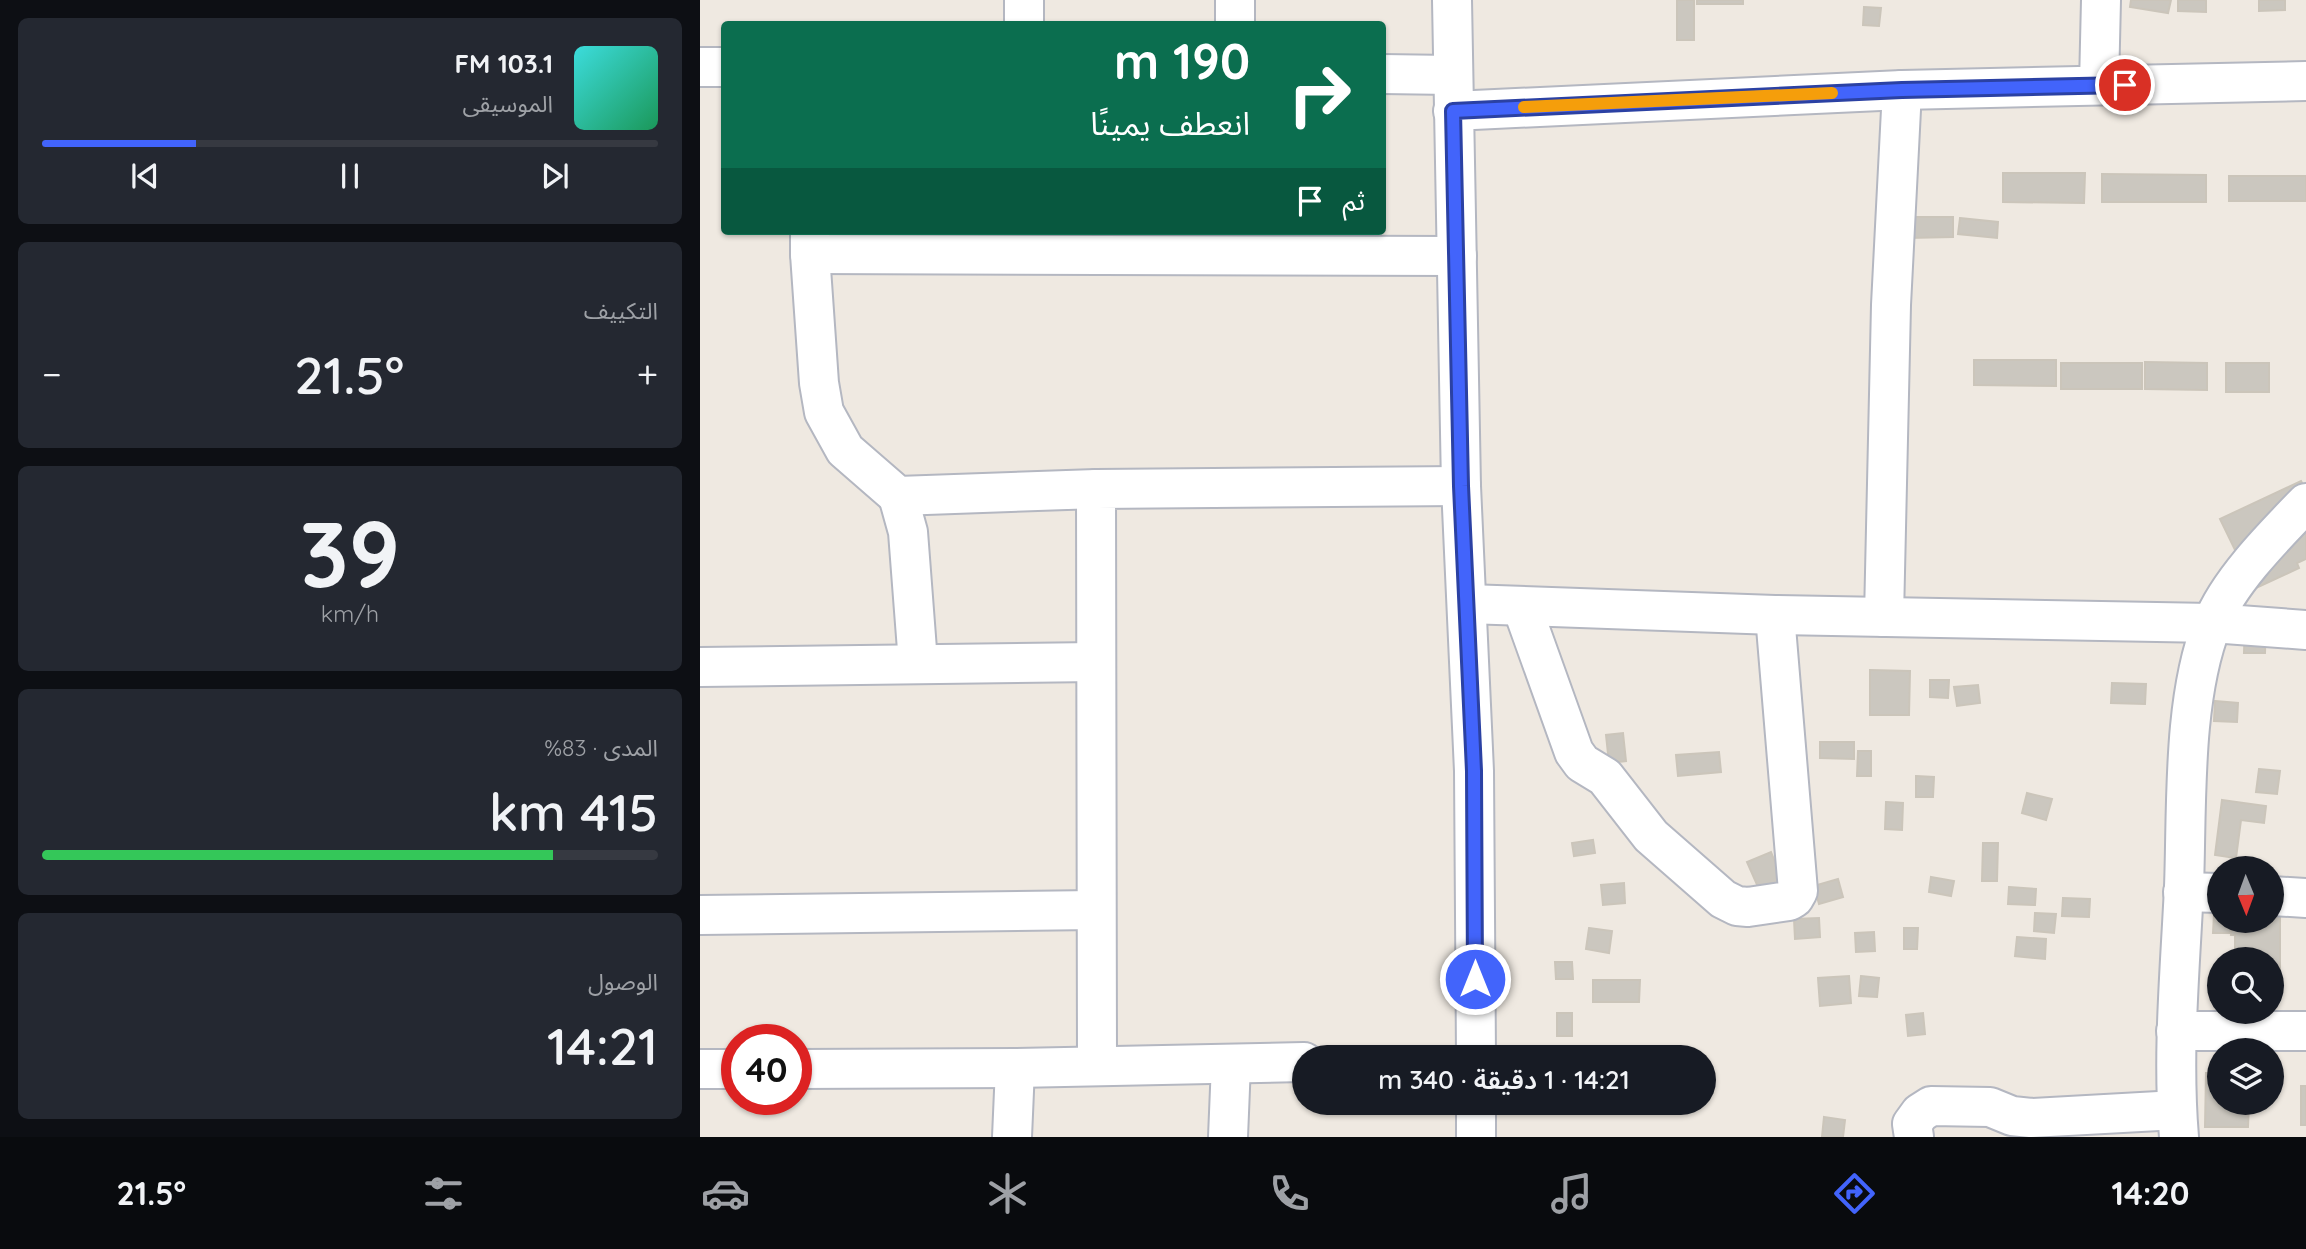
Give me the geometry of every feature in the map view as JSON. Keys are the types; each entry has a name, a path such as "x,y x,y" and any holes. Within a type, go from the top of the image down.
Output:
{"street":[{"path":"1024,0 1024,21"},
{"path":"1235,0 1235,21"},
{"path":"1452,0 1461,486 1474,771 1476,1045"},
{"path":"2099,85 2101,0"},
{"path":"700,67 721,67"},
{"path":"1386,75 1452,93 1902,90 2306,81"},
{"path":"1884,617 1892,293 1902,90"},
{"path":"918,663 908,532 898,496 845,450 824,412 819,383 810,243 1457,256"},
{"path":"898,496 1096,489 1461,486"},
{"path":"1096,489 1097,1065"},
{"path":"1914,1137 1912,1124 1920,1113 1931,1106 1990,1107 2012,1116 2031,1118 2178,1124 2176,1031 2201,893 2190,728 2202,659 2212,623 2239,580 2274,536 2306,503"},
{"path":"1467,604 1775,615 2212,623 2306,630"},
{"path":"1522,607 1579,760 1605,777 1651,836 1723,899 1737,906 1748,907 1789,901 1798,891 1775,615"},
{"path":"700,667 1096,662"},
{"path":"2284,897 2306,898"},
{"path":"700,915 1095,910"},
{"path":"2176,1031 2306,1031"},
{"path":"812,1069 1292,1062"},
{"path":"1228,1137 1231,1064"},
{"path":"1012,1137 1015,1068"},
{"path":"700,1069 721,1069"},
{"path":"1476,1115 1476,1137"}],"building":[{"path":"1677,0 1694,0 1694,40 1677,40"},
{"path":"1697,0 1743,0 1743,4 1697,4"},
{"path":"2131,0 2171,0 2168,13 2130,7"},
{"path":"2178,0 2206,0 2206,12 2178,11"},
{"path":"2259,0 2285,0 2285,10 2259,11"},
{"path":"1864,7 1881,8 1879,26 1863,25"},
{"path":"2003,173 2085,173 2084,203 2003,202"},
{"path":"2102,174 2206,175 2206,202 2102,202"},
{"path":"2229,176 2306,176 2306,201 2229,201"},
{"path":"1908,217 1953,217 1953,237 1908,238"},
{"path":"1960,218 1998,222 1997,238 1958,234"},
{"path":"1974,360 2056,360 2056,386 1974,385"},
{"path":"2145,362 2207,363 2207,390 2145,389"},
{"path":"2061,363 2142,363 2142,389 2061,389"},
{"path":"2226,363 2269,363 2269,392 2226,392"},
{"path":"2301,481 2306,491 2306,559 2297,563 2299,568 2254,589 2220,519"},
{"path":"2245,623 2266,623 2265,653 2244,653"},
{"path":"1870,670 1910,671 1909,715 1870,715"},
{"path":"1930,680 1949,680 1948,698 1930,697"},
{"path":"2112,683 2146,684 2145,704 2111,703"},
{"path":"1978,685 1980,703 1957,706 1954,687"},
{"path":"2215,701 2238,703 2237,722 2214,721"},
{"path":"1623,733 1626,761 1609,763 1606,735"},
{"path":"1820,742 1854,742 1854,759 1820,758"},
{"path":"1858,751 1871,751 1871,776 1857,776"},
{"path":"1719,752 1721,772 1678,776 1676,755"},
{"path":"2259,769 2280,771 2277,794 2256,792"},
{"path":"1916,776 1934,777 1933,797 1916,797"},
{"path":"2027,793 2052,799 2046,820 2022,813"},
{"path":"2222,800 2266,806 2264,823 2241,820 2236,856 2215,855"},
{"path":"1886,802 1903,803 1902,830 1885,829"},
{"path":"1593,840 1595,853 1574,856 1572,843"},
{"path":"1983,843 1998,843 1997,881 1982,881"},
{"path":"1771,852 1785,887 1762,896 1747,862"},
{"path":"1931,877 1954,881 1951,896 1929,892"},
{"path":"1838,879 1843,897 1819,904 1814,886"},
{"path":"1624,883 1625,903 1603,905 1601,885"},
{"path":"2009,887 2036,889 2035,905 2008,904"},
{"path":"2063,898 2090,899 2089,917 2062,916"},
{"path":"2035,913 2056,914 2054,933 2034,931"},
{"path":"1819,918 1820,937 1795,939 1794,919"},
{"path":"1589,928 1612,931 1609,953 1586,949"},
{"path":"1904,928 1918,928 1917,949 1904,949"},
{"path":"1874,932 1875,951 1856,952 1855,933"},
{"path":"2280,933 2280,947 2235,947 2235,935 2231,935"},
{"path":"2017,937 2046,939 2045,959 2015,956"},
{"path":"1555,962 1572,962 1573,979 1556,979"},
{"path":"1849,976 1851,1003 1820,1006 1818,978"},
{"path":"1861,976 1879,978 1877,997 1859,996"},
{"path":"1593,980 1640,980 1639,1002 1593,1002"},
{"path":"1557,1013 1572,1013 1572,1036 1557,1036"},
{"path":"1923,1013 1925,1034 1908,1036 1906,1015"},
{"path":"2207,1073 2207,1115 2248,1115 2248,1127 2205,1127"},
{"path":"2301,1086 2306,1086 2306,1125 2301,1125"},
{"path":"1824,1117 1845,1120 1843,1137 1822,1137"}],"slow traffic":[{"path":"1524,107 1832,93"}],"route":[{"path":"1475,979 1474,771 1461,486 1453,111 1902,90 2125,85"}]}
